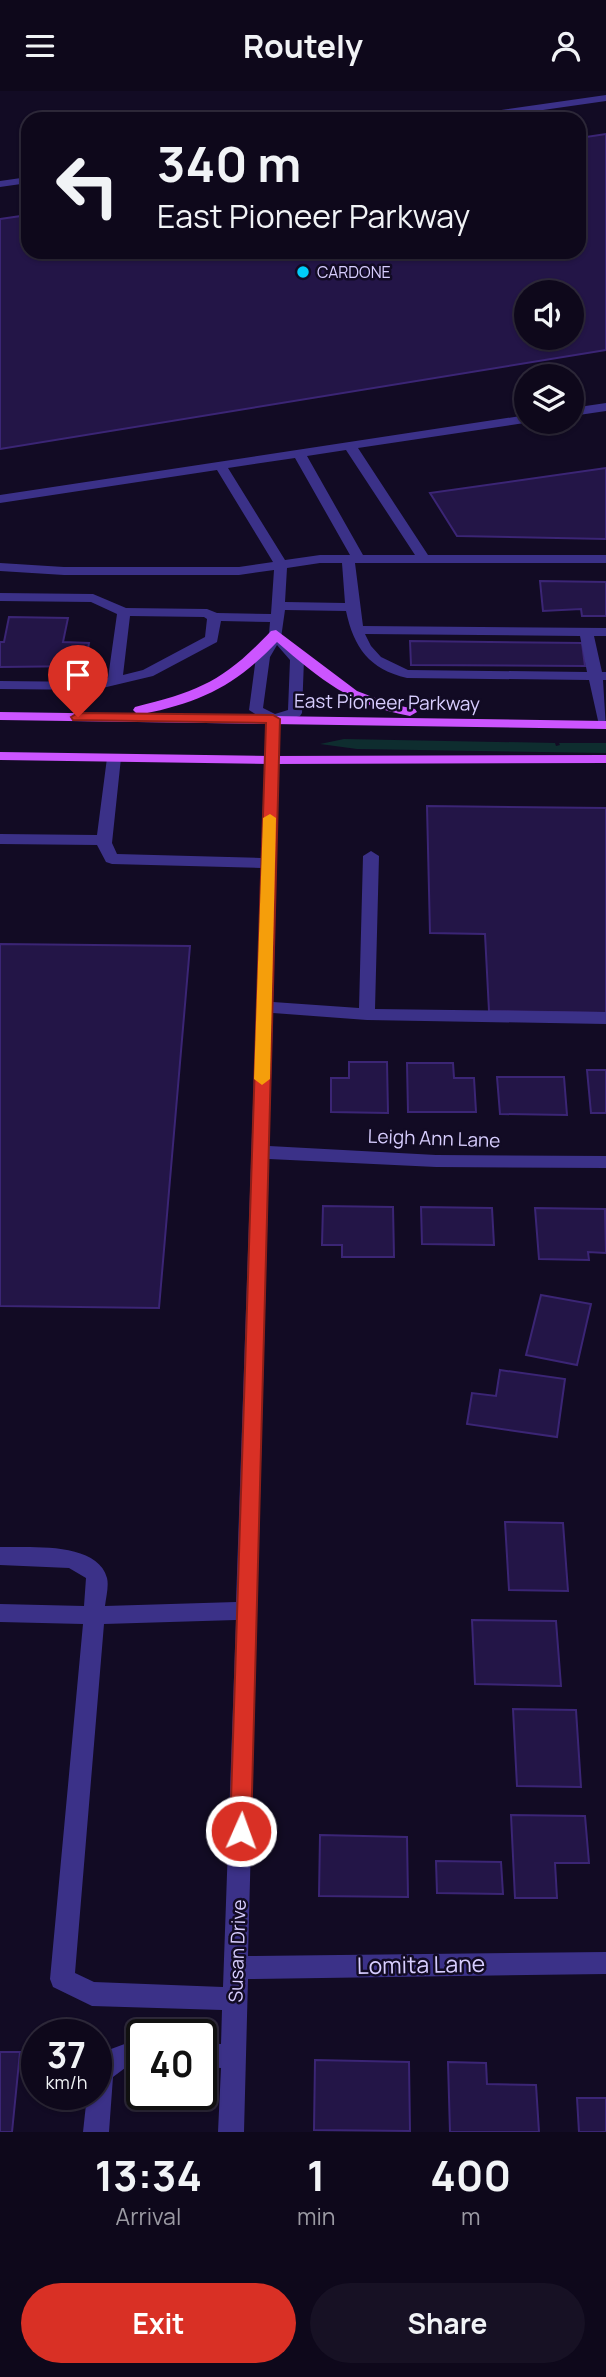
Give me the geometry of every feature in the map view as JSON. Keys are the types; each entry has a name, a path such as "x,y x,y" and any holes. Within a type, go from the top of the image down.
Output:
{"main road":[{"path":"104,717 165,706 213,690 249,664 276,635 332,684 380,708 507,723"},
{"name":"East Pioneer Parkway","path":"0,716 606,725"},
{"path":"0,756 271,760 606,759"}],"street":[{"path":"508,112 606,98"},
{"path":"0,184 21,181"},
{"path":"584,410 606,407"},
{"path":"0,499 514,421"},
{"path":"350,446 425,560"},
{"path":"299,454 354,559 352,607 357,630 370,656 384,667 407,674 600,675"},
{"path":"220,465 281,565 276,635 263,657 256,710 273,719 295,713 297,659 276,635"},
{"path":"0,567 64,571 239,572 320,559 606,559"},
{"path":"0,597 93,598 124,611 206,613 214,617 352,607"},
{"path":"115,681 124,611"},
{"path":"0,685 94,686 148,673 212,639 214,617"},
{"path":"357,630 606,632"},
{"path":"586,632 600,675 606,725"},
{"name":"Susan Drive","path":"230,2132 273,719"},
{"path":"114,758 105,840 112,859 268,863"},
{"path":"0,839 105,840"},
{"path":"367,1014 371,856"},
{"path":"264,1007 367,1014 606,1018"},
{"name":"Leigh Ann Lane","path":"260,1152 436,1161 606,1162"},
{"path":"0,1556 76,1559 90,1566 96,1578 62,1979 92,1994 236,1999"},
{"path":"0,1613 94,1615 247,1611"},
{"name":"Lomita Lane","path":"237,1968 606,1963"},
{"path":"96,2132 101,2071 112,2060 126,2056"},
{"path":"217,2056 233,2056"}],"green space":[{"path":"344,739 555,743 556,746 560,745 559,743 606,743 606,753 357,749 320,744"}],"building":[{"name":"CARDONE","path":"606,134 606,350 0,449 0,219 21,216 21,259 586,259 586,137"},
{"path":"606,468 606,539 457,536 430,493"},
{"path":"540,581 606,582 606,616 582,616 581,609 543,611"},
{"path":"9,617 68,618 63,642 89,643 85,666 0,667 0,642 4,642"},
{"path":"410,641 582,643 585,666 411,665"},
{"path":"427,806 606,808 606,1013 489,1011 485,934 430,933"},
{"path":"0,944 190,946 159,1308 0,1306"},
{"path":"349,1062 387,1062 388,1113 331,1112 331,1078 349,1078"},
{"path":"407,1063 453,1063 454,1078 474,1078 476,1112 408,1112"},
{"path":"587,1070 606,1070 606,1113 591,1113"},
{"path":"497,1077 564,1077 567,1115 500,1114"},
{"path":"323,1206 393,1207 394,1257 342,1257 342,1245 322,1245"},
{"path":"421,1207 492,1208 494,1245 422,1244"},
{"path":"535,1208 605,1209 606,1253 588,1252 589,1260 539,1259"},
{"path":"541,1295 591,1304 577,1365 526,1355"},
{"path":"500,1370 565,1379 557,1437 467,1424 472,1393 496,1396"},
{"path":"505,1522 563,1523 568,1591 509,1590"},
{"path":"472,1620 556,1621 561,1686 475,1684"},
{"path":"513,1709 576,1710 581,1787 517,1786"},
{"path":"511,1815 585,1816 589,1863 555,1863 557,1898 515,1898"},
{"path":"320,1835 407,1837 408,1897 319,1896"},
{"path":"436,1861 501,1862 503,1894 437,1893"},
{"path":"0,2052 20,2052 12,2132 0,2132"},
{"path":"315,2060 409,2062 410,2131 314,2130"},
{"path":"448,2062 486,2063 487,2084 536,2085 539,2132 450,2132"},
{"path":"577,2098 606,2098 606,2132 579,2132"}],"slow traffic":[{"path":"262,1079 270,818"}],"place":[{"name":"CARDONE","path":"303,272"}],"route":[{"path":"78,717 273,719 241,1831"}]}
